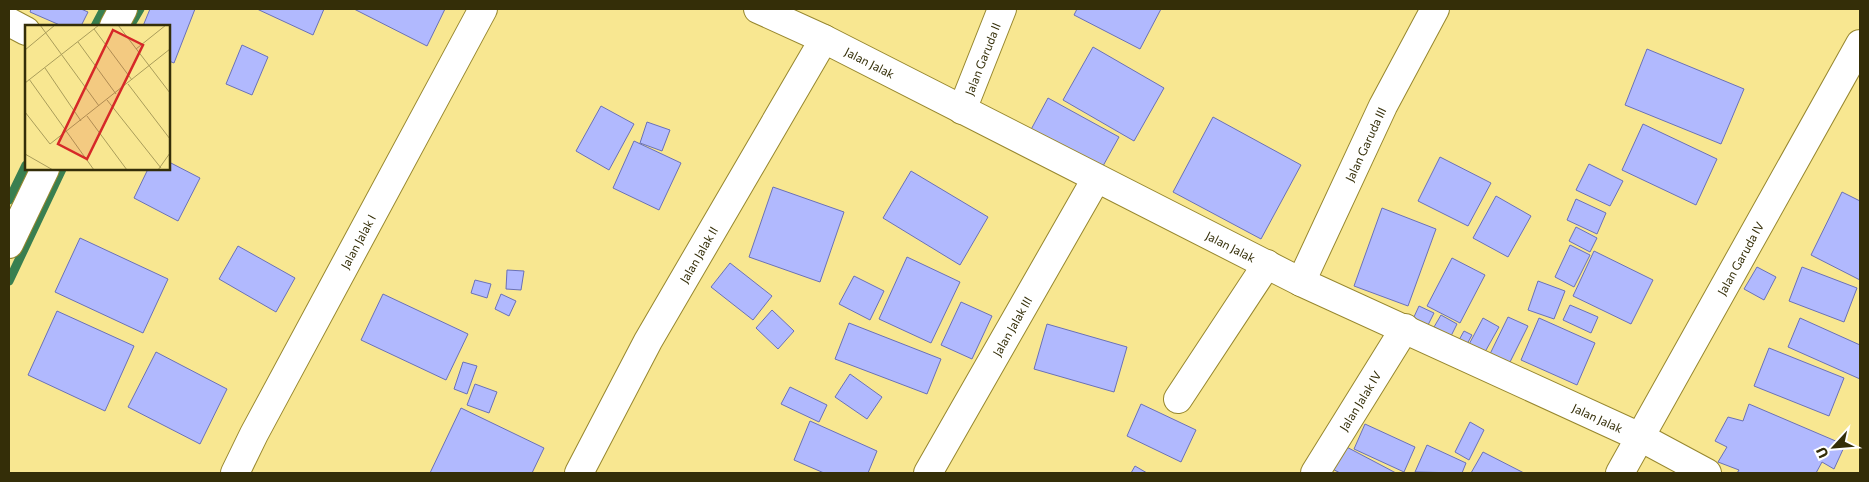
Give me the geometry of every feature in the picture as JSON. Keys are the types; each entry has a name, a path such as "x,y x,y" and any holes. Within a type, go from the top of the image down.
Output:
{"street":[{"path":"115,25 123,9"},
{"name":"Jalan Jalak I","path":"235,473 483,9"},
{"name":"Jalan Jalak","path":"758,9 824,39 1300,282 1405,328 1640,438 1707,473"},
{"name":"Jalan Garuda II","path":"962,110 1002,9"},
{"name":"Jalan Garuda III","path":"1300,282 1383,106 1435,9"},
{"path":"9,22 25,30"},
{"name":"Jalan Jalak II","path":"579,473 648,341 824,39"},
{"name":"Jalan Garuda IV","path":"1620,473 1860,44"},
{"path":"9,244 45,170"},
{"name":"Jalan Jalak III","path":"928,473 1096,179"},
{"path":"1178,400 1267,264"},
{"name":"Jalan Jalak IV","path":"1315,473 1405,328"}],"building":[{"path":"31,9 81,9 88,12 82,25 60,25 30,12"},
{"path":"150,9 195,9 174,63 170,61 170,25 143,25"},
{"path":"257,9 324,9 313,35"},
{"path":"354,9 445,9 427,46"},
{"path":"1077,9 1161,9 1140,49 1074,15"},
{"path":"242,45 268,57 252,95 226,84"},
{"path":"1093,47 1164,88 1134,141 1063,100"},
{"path":"1647,49 1744,89 1721,144 1625,105"},
{"path":"1048,98 1119,137 1098,175 1027,137"},
{"path":"601,106 634,124 609,170 576,151"},
{"path":"1213,117 1301,165 1261,239 1173,192"},
{"path":"647,122 670,130 662,151 640,143"},
{"path":"1643,124 1717,159 1696,205 1622,170"},
{"path":"634,141 681,163 659,210 613,188"},
{"path":"1440,157 1491,183 1468,226 1418,201"},
{"path":"170,163 200,178 178,221 134,198 148,170 170,170"},
{"path":"1589,164 1623,181 1610,206 1576,190"},
{"path":"911,171 988,217 960,265 883,218"},
{"path":"773,187 844,212 820,282 749,257"},
{"path":"1842,192 1860,201 1860,280 1811,255"},
{"path":"1496,196 1531,216 1508,257 1473,238"},
{"path":"1576,199 1606,213 1597,234 1567,220"},
{"path":"1382,208 1436,229 1408,306 1354,286"},
{"path":"1576,227 1597,238 1590,252 1569,241"},
{"path":"80,238 168,279 143,333 55,292"},
{"path":"1570,245 1590,255 1574,287 1555,277"},
{"path":"238,246 295,278 276,312 219,279"},
{"path":"1594,251 1653,280 1631,324 1573,296"},
{"path":"907,257 960,282 931,343 879,319"},
{"path":"1452,258 1485,275 1460,323 1427,306"},
{"path":"730,263 772,296 753,320 711,287"},
{"path":"1757,267 1776,277 1764,300 1744,289"},
{"path":"1802,267 1857,288 1844,322 1789,301"},
{"path":"507,270 524,271 521,290 506,289"},
{"path":"854,276 884,291 870,320 839,304"},
{"path":"475,280 491,284 487,298 471,293"},
{"path":"1538,281 1565,291 1554,319 1528,310"},
{"path":"383,294 468,334 446,380 361,340"},
{"path":"501,294 516,301 509,316 495,309"},
{"path":"961,302 992,316 972,359 941,345"},
{"path":"1570,305 1598,317 1591,333 1563,320"},
{"path":"1419,306 1434,313 1427,327 1413,319"},
{"path":"772,310 794,331 778,349 756,328"},
{"path":"57,311 134,346 105,411 28,375"},
{"path":"1441,315 1457,324 1451,336 1434,327"},
{"path":"1508,317 1528,326 1509,364 1490,354"},
{"path":"1483,318 1499,327 1481,359 1466,350"},
{"path":"1539,318 1595,343 1577,385 1521,360"},
{"path":"1800,318 1860,345 1860,379 1788,347"},
{"path":"849,323 941,359 927,394 835,359"},
{"path":"1047,324 1127,347 1114,392 1034,369"},
{"path":"1464,331 1472,335 1462,353 1454,349"},
{"path":"1769,348 1844,378 1829,416 1754,386"},
{"path":"156,352 227,389 200,444 128,407"},
{"path":"463,362 477,366 467,394 454,389"},
{"path":"850,374 882,397 867,419 835,397"},
{"path":"475,384 497,392 489,413 467,405"},
{"path":"790,387 827,405 819,422 781,404"},
{"path":"1141,404 1196,430 1181,462 1127,436"},
{"path":"1749,404 1845,445 1834,469 1822,462 1816,473 1737,473 1739,470 1718,462 1727,447 1715,441 1728,417 1743,421"},
{"path":"461,408 544,448 532,473 430,473"},
{"path":"810,421 877,451 868,473 824,473 794,460"},
{"path":"1470,422 1484,430 1469,460 1455,452"},
{"path":"1365,424 1415,447 1404,472 1354,449"},
{"path":"1339,443 1396,473 1340,473 1327,466"},
{"path":"1427,445 1466,463 1462,473 1415,472"},
{"path":"1483,452 1524,473 1471,473"},
{"path":"1135,466 1147,473 1131,473"}],"waterway":[{"path":"96,25 104,9"},
{"path":"131,25 140,9"},
{"path":"9,200 25,167"},
{"path":"9,281 62,170"}]}
